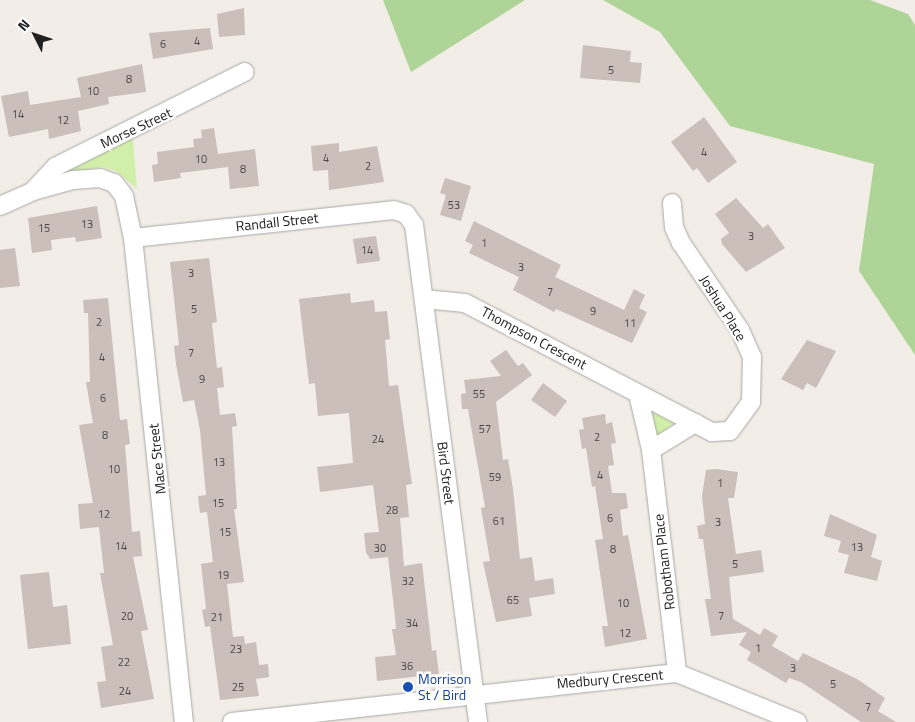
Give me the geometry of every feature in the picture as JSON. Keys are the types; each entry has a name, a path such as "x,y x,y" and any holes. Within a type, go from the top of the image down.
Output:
{"street":[{"name":"Morse Street","path":"33,191 55,168 245,72"},
{"name":"Morse Street","path":"0,206 33,191 73,180 100,178 114,183 124,196"},
{"name":"Mace Street","path":"124,196 134,238 184,722"},
{"name":"Joshua Place","path":"638,394 712,432 730,431 740,421 751,402 752,357 740,330 681,243 674,227 672,204"},
{"name":"Randall Street","path":"134,238 394,210 406,214 414,225"},
{"name":"Bird Street","path":"414,225 478,722"},
{"name":"Thompson Crescent","path":"424,299 465,302 638,394"},
{"name":"Robotham Place","path":"638,394 651,450 677,673"},
{"path":"651,450 695,423"},
{"name":"Medbury Crescent","path":"232,722 677,673 797,722"}],"green space":[{"path":"383,0 525,0 411,72"},
{"path":"603,0 870,0 908,14 915,25 915,355 859,271 874,164 730,126 660,32"},
{"path":"124,139 133,139 137,189 116,171 102,167 64,174 63,170"},
{"path":"651,411 674,423 656,437"}],"building":[{"path":"244,8 245,35 219,37 217,14"},
{"path":"210,28 213,49 153,59 149,33"},
{"path":"583,45 631,51 630,62 642,63 640,83 580,78"},
{"path":"142,64 146,92 108,97 109,104 78,111 81,131 49,139 48,129 9,137 1,96 28,91 30,105 81,97 77,78"},
{"path":"704,117 737,162 708,183 697,168 693,171 671,142"},
{"path":"214,128 218,154 255,149 259,186 230,189 228,167 180,173 181,178 154,182 152,165 158,164 157,152 194,147 193,139 202,138 201,130"},
{"path":"339,143 339,152 377,146 384,182 329,190 328,170 313,171 311,146"},
{"path":"445,178 471,186 461,221 440,215 446,195 440,193"},
{"path":"736,198 763,228 768,224 785,248 746,272 722,244 721,239 729,233 715,214"},
{"path":"97,206 102,238 76,242 75,237 51,240 52,250 32,253 28,218"},
{"path":"474,221 561,265 555,277 624,310 634,289 645,295 639,308 647,312 632,343 556,309 554,312 513,290 519,277 469,253 473,245 465,241"},
{"path":"376,236 380,261 357,264 353,239"},
{"path":"15,248 20,286 0,288 0,250"},
{"path":"209,258 217,322 212,323 217,368 222,367 224,387 217,388 220,415 235,413 237,426 232,427 237,509 234,509 244,582 227,584 233,637 244,636 245,644 256,642 259,665 268,664 269,677 256,679 259,696 220,700 210,626 205,627 202,610 206,609 201,564 213,562 207,512 200,513 198,496 206,495 200,430 194,400 183,402 176,364 174,346 179,345 170,262"},
{"path":"350,293 351,303 374,300 375,312 387,311 390,339 385,340 389,386 398,385 412,484 406,485 409,517 400,518 404,566 422,563 432,651 436,650 439,674 377,681 375,657 396,655 392,629 396,629 388,557 370,559 366,552 364,533 379,532 373,485 320,492 317,467 353,463 349,413 318,416 315,383 309,384 299,299"},
{"path":"108,298 120,420 127,419 130,444 125,445 132,532 140,531 142,556 133,557 148,630 141,631 154,699 101,708 97,682 106,681 101,647 113,645 100,573 104,573 99,527 80,529 78,504 93,503 79,425 93,423 86,382 90,382 88,313 84,313 83,300"},
{"path":"807,340 836,351 816,388 807,383 803,390 781,379"},
{"path":"506,350 518,366 523,363 532,375 496,402 503,460 508,459 513,489 520,559 532,557 535,581 553,578 555,594 529,598 532,616 496,622 483,562 490,561 481,508 485,507 468,409 462,409 461,394 466,393 464,380 501,376 490,361"},
{"path":"543,383 567,401 555,417 531,400"},
{"path":"605,414 606,424 612,422 616,443 611,444 614,465 608,466 612,493 626,493 628,508 620,510 623,536 628,535 647,639 605,647 602,626 608,626 595,540 603,539 595,486 592,487 586,448 582,449 579,430 584,429 582,418"},
{"path":"716,469 738,472 734,498 728,498 736,554 761,550 764,572 729,577 733,619 760,635 764,628 778,636 772,646 798,661 803,653 857,679 885,698 878,711 896,722 861,722 801,682 789,678 786,683 747,660 751,652 739,645 747,632 711,636 705,599 711,599 703,539 699,539 697,526 705,524 702,496 706,470"},
{"path":"830,514 877,535 871,557 882,561 877,581 844,573 849,555 838,552 841,541 824,536"},
{"path":"49,572 53,607 67,605 71,644 28,649 20,575"}],"place":[{"name":"Morrison St / Bird","path":"408,687"}]}
